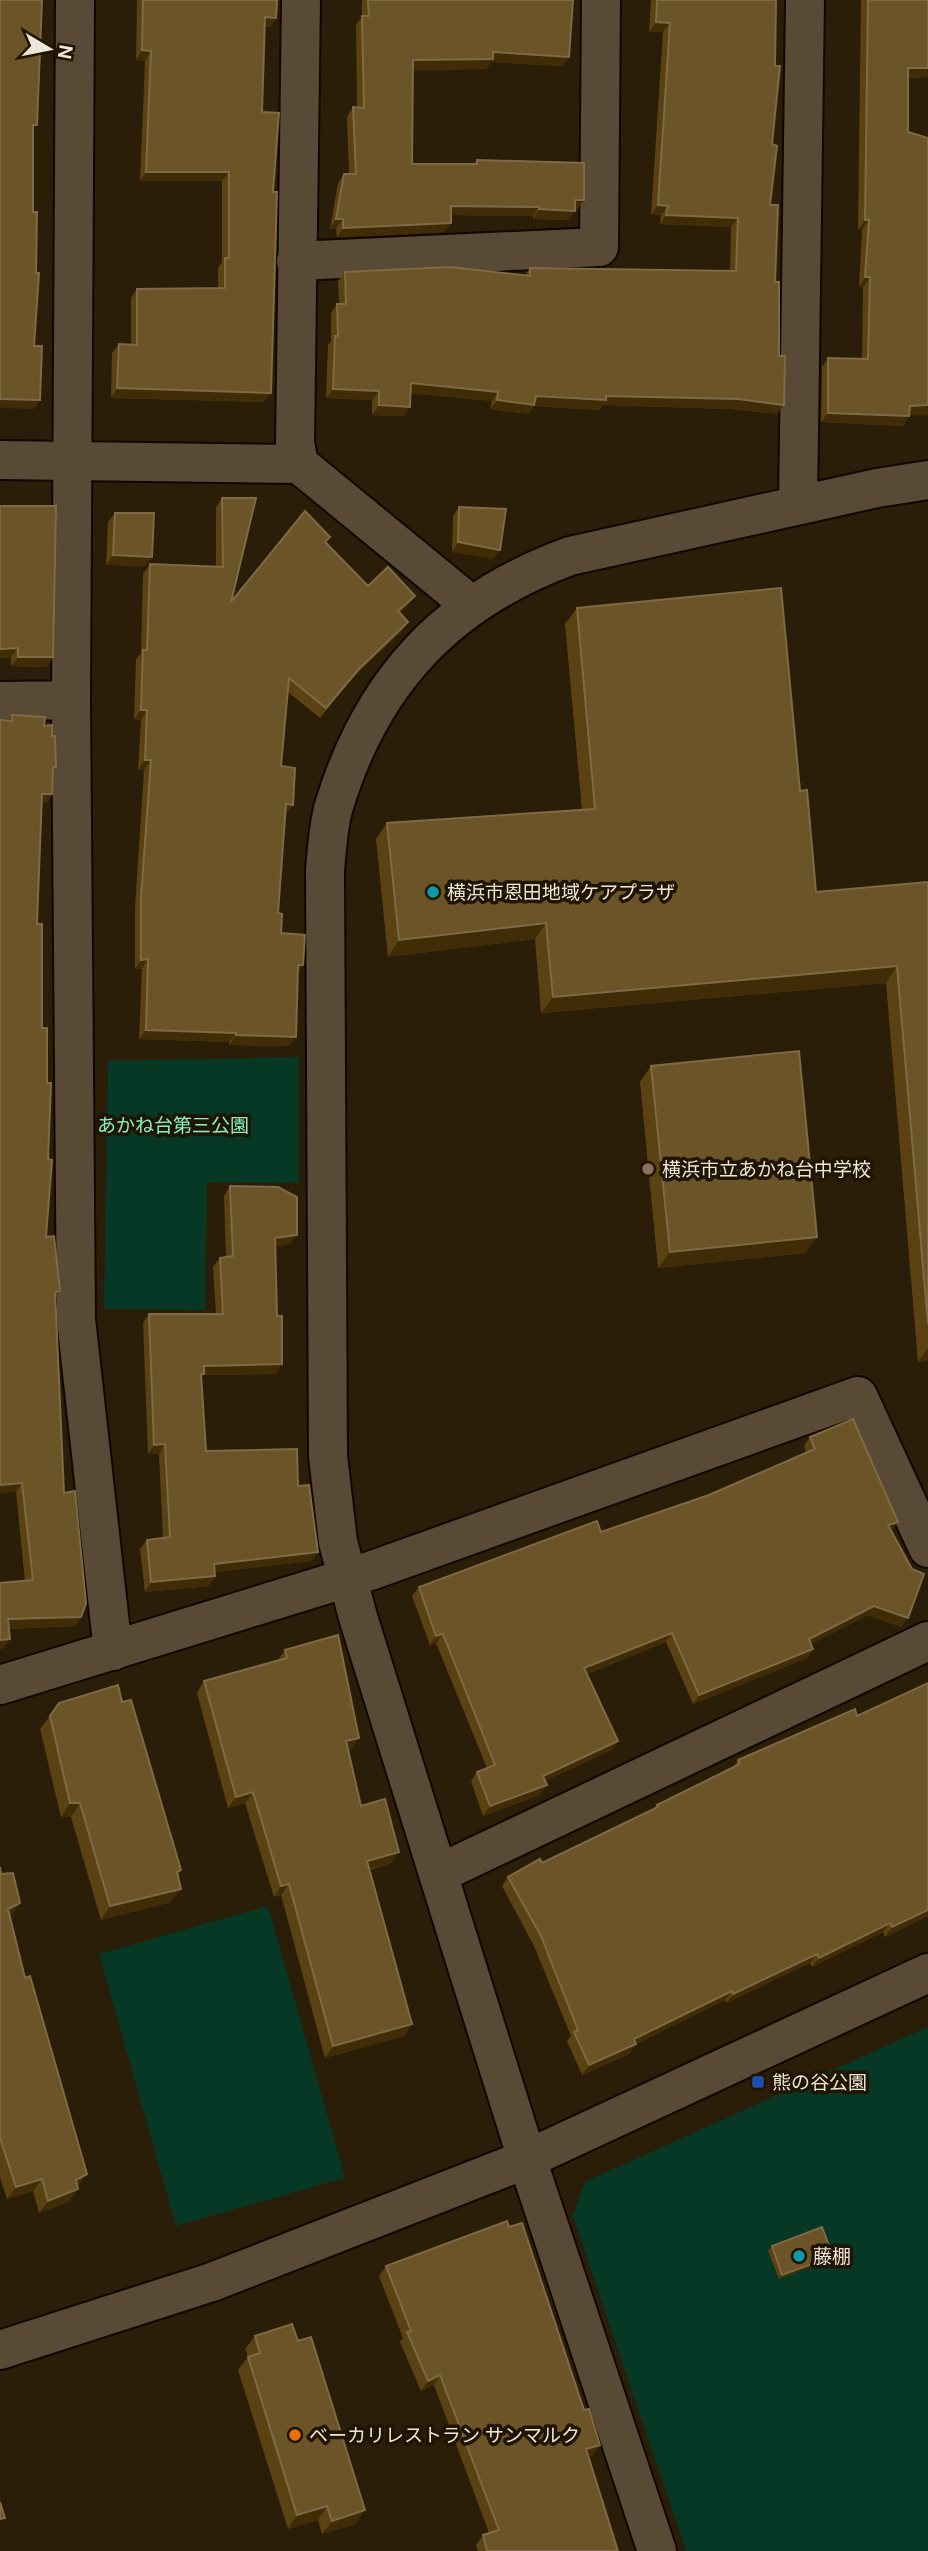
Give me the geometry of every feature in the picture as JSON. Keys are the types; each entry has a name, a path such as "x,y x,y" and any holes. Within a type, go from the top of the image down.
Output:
{"street":[{"path":"75,0 71,700 76,1319 113,1651"},
{"path":"299,464 295,443 301,0"},
{"path":"296,261 599,247 601,0"},
{"path":"798,504 805,0"},
{"path":"0,460 299,464 471,605"},
{"path":"657,2551 527,2159 346,1579 338,1542 328,1456 325,870 333,809 354,751 378,706 430,640 471,605 528,571 570,556 798,504 928,480"},
{"path":"0,701 71,700"},
{"path":"0,1685 346,1579 858,1396 928,1548"},
{"path":"438,1874 928,1641"},
{"path":"0,2350 212,2282 527,2159 928,1973"}],"green space":[{"name":"あかね台第三公園","path":"299,1057 299,1183 207,1182 205,1310 104,1309 108,1061"},
{"path":"268,1906 345,2178 176,2226 99,1954"},
{"path":"928,2027 928,2551 686,2551 573,2216 585,2182"}],"building":[{"path":"0,0 42,0 37,125 33,125 33,212 37,212 36,273 39,273 34,346 42,346 40,400 0,399"},
{"path":"143,0 277,0 276,18 265,17 262,112 279,113 273,192 277,192 271,393 117,388 119,344 137,345 137,289 225,288 225,258 229,258 229,172 146,172 151,51 142,50"},
{"path":"368,0 573,0 569,57 493,52 493,59 413,60 412,164 477,164 477,160 584,163 584,200 575,200 575,211 539,207 451,206 451,223 343,228 343,219 336,219 344,174 356,174 353,107 364,108 362,16 369,16"},
{"path":"657,0 776,0 775,66 780,66 772,144 777,146 770,205 778,205 775,282 779,282 779,356 785,356 784,405 738,399 606,396 606,400 536,396 534,405 497,400 498,392 411,383 410,407 379,405 379,391 333,389 335,336 338,336 337,304 346,304 345,272 450,267 530,276 530,268 736,271 738,218 666,215 668,206 658,205 670,23 656,22"},
{"path":"868,0 928,0 928,68 908,68 908,132 928,138 928,405 910,406 909,416 828,413 828,358 868,359 870,277 865,277 869,220 865,220"},
{"path":"222,498 256,498 231,602 305,511 330,537 325,542 368,586 388,567 415,596 398,611 408,622 359,669 326,708 289,678 281,766 295,768 293,805 286,804 278,913 282,914 281,933 305,935 303,965 298,965 296,1037 146,1030 148,959 141,960 141,897 151,760 145,760 147,710 141,710 143,650 147,650 150,564 223,567"},
{"path":"0,506 56,506 53,657 18,657 18,648 0,649"},
{"path":"459,507 506,509 500,550 458,542"},
{"path":"115,513 154,513 152,557 113,555"},
{"path":"781,588 800,791 807,790 816,892 928,882 928,1324 897,966 553,997 546,923 399,940 387,823 595,809 577,608"},
{"path":"12,715 45,717 44,726 52,725 52,736 55,736 56,767 53,767 52,794 42,794 37,924 42,924 42,1028 47,1028 47,1083 51,1083 48,1159 52,1160 46,1237 54,1236 60,1291 55,1292 64,1493 75,1491 86,1603 81,1617 8,1619 10,1639 0,1640 0,1583 33,1580 22,1483 0,1485 0,720 12,721"},
{"path":"799,1051 817,1237 670,1252 651,1066"},
{"path":"230,1186 278,1187 297,1197 297,1235 275,1238 277,1316 282,1316 282,1364 204,1366 204,1374 201,1374 206,1451 297,1449 298,1486 309,1485 318,1552 214,1564 215,1576 151,1582 147,1540 170,1537 165,1444 154,1445 149,1314 223,1314 220,1258 233,1256"},
{"path":"853,1419 898,1522 888,1525 912,1569 924,1574 908,1618 874,1606 809,1639 813,1649 699,1695 672,1633 584,1668 618,1741 543,1776 547,1785 490,1806 477,1772 495,1765 443,1634 436,1636 419,1587 597,1521 601,1532 709,1495 815,1449 810,1437"},
{"path":"338,1635 359,1738 346,1741 361,1806 385,1799 399,1852 367,1861 412,2024 333,2046 289,1884 281,1886 253,1792 236,1797 204,1681 287,1658 285,1650"},
{"path":"928,1683 928,1910 892,1927 890,1923 819,1958 817,1954 733,1994 732,1991 634,2039 636,2044 589,2065 574,2032 578,2030 541,1936 508,1877 540,1859 542,1863 658,1807 657,1805 740,1764 738,1760 855,1709 857,1716"},
{"path":"118,1685 122,1702 131,1700 181,1870 177,1872 181,1889 110,1906 80,1803 70,1803 50,1716 59,1703"},
{"path":"0,1867 1,1874 13,1873 20,1903 8,1909 25,1978 30,1976 87,2174 76,2180 78,2189 48,2201 42,2179 16,2187 0,2138"},
{"path":"507,2221 509,2227 522,2223 584,2410 589,2409 600,2445 586,2449 618,2551 487,2551 483,2535 499,2530 440,2375 428,2381 407,2332 411,2331 386,2266"},
{"name":"藤棚","path":"822,2227 833,2256 782,2275 772,2246"},
{"path":"292,2324 298,2341 311,2337 365,2510 332,2521 327,2506 297,2515 248,2357 260,2353 255,2336"},
{"path":"0,2502 5,2518 0,2519"}],"place":[{"name":"横浜市恩田地域ケアプラザ","path":"433,892"},
{"name":"横浜市立あかね台中学校","path":"648,1169"},
{"name":"熊の谷公園","path":"758,2082"},
{"name":"藤棚","path":"799,2256"},
{"name":"ベーカリレストラン サンマルク","path":"295,2435"}]}
